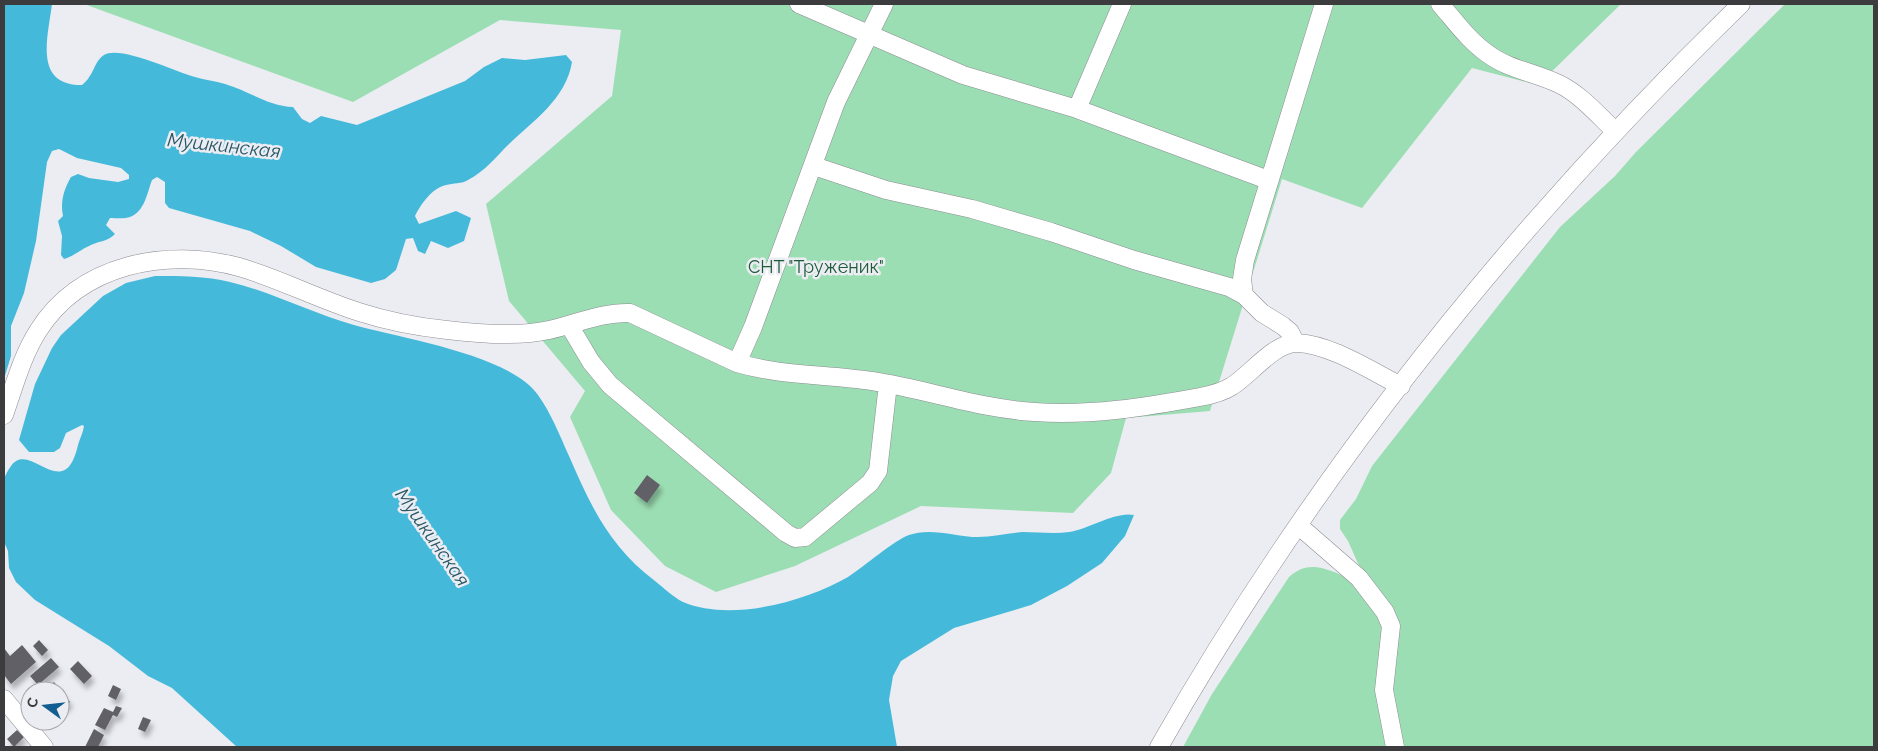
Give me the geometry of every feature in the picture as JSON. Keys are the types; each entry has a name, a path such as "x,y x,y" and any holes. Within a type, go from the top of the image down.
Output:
{"street":[{"path":"799,4 963,75 1077,109 1268,180"},
{"path":"737,363 754,327 836,102 884,4"},
{"path":"1077,109 1122,4"},
{"path":"1244,295 1242,279 1245,260 1268,180 1324,4"},
{"path":"1440,4 1473,42 1488,55 1505,64 1538,74 1562,85 1615,131"},
{"path":"1159,747 1240,612 1298,525 1463,305 1615,131 1741,4"},
{"path":"814,166 886,190 972,209 1051,232 1134,260 1229,287 1244,295 1262,313 1283,326 1290,332 1294,342"},
{"path":"4,415 29,347 47,318 76,291 94,278 112,270 138,263 194,260 236,266 265,275 360,312 406,324 448,330 517,333 547,330 613,312 630,313 737,363 780,374 888,384 964,401 1034,412 1074,413 1140,407 1211,395 1230,388 1280,347 1294,342 1309,344 1335,353 1401,386"},
{"path":"569,324 591,362 610,385 786,533 795,538 805,537 870,483 879,463 888,384"},
{"path":"1298,525 1359,578 1385,612 1391,626 1384,690 1394,747"},
{"path":"4,699 44,747"}],"green space":[{"name":"СНТ \"Труженик\"","path":"84,4 1621,4 1538,85 1472,68 1362,208 1282,179 1210,411 1126,418 1111,473 1073,513 921,506 795,566 716,592 665,566 611,510 570,417 585,391 509,301 486,204 612,96 621,30 500,20 353,102"},
{"path":"1785,4 1874,4 1874,747 1400,747 1388,741 1386,747 1183,747 1212,694 1289,577 1304,568 1319,567 1351,579 1360,568 1348,541 1340,529 1340,520 1356,499 1372,466 1560,227 1615,176 1636,152"}],"water":[{"name":"Мушкинская","path":"4,4 52,4 47,57 50,68 56,77 66,83 82,85 104,55 112,53 135,56 195,77 234,87 275,104 293,107 302,119 310,123 321,116 357,125 465,81 484,67 502,58 525,60 566,55 572,62 569,75 563,87 538,118 480,173 466,181 436,189 417,211 415,216 419,224 456,211 471,218 464,241 448,248 431,241 425,254 418,251 413,238 406,239 396,270 385,279 371,283 316,267 281,246 250,231 169,208 165,203 165,182 157,177 152,180 145,201 139,211 130,217 110,218 106,225 115,234 112,237 92,244 64,259 61,255 62,236 58,221 63,216 63,196 71,177 78,174 89,178 118,182 129,179 129,175 121,168 77,158 59,149 52,151 47,162 36,241 24,293 11,326 11,356 4,379"},
{"name":"Мушкинская","path":"155,276 202,277 246,286 354,325 425,342 480,359 504,369 524,381 538,395 547,409 585,492 603,525 614,540 639,568 672,595 683,602 702,608 723,610 745,609 789,601 811,594 848,577 902,538 917,533 935,532 978,537 1023,532 1063,533 1111,518 1127,514 1134,515 1125,536 1102,563 1067,586 1031,605 954,628 901,661 893,676 889,700 897,747 237,747 172,688 148,676 109,646 35,600 16,582 9,568 8,551 4,542 3,487 5,476 11,466 19,460 28,460 56,471 64,470 72,462 84,429 82,425 66,433 60,448 54,452 29,452 19,440 35,384 52,348 61,335 103,296 126,283"}],"building":[{"path":"647,475 660,485 647,503 634,493"},
{"path":"39,640 48,650 42,656 33,646"},
{"path":"22,645 36,662 11,684 4,675 4,648 10,656"},
{"path":"51,658 59,667 43,681 34,681 30,676"},
{"path":"78,661 92,676 84,684 70,669"},
{"path":"113,685 121,689 116,700 108,696"},
{"path":"116,706 122,708 117,717 113,715 105,730 95,725 104,708 113,712"},
{"path":"143,717 151,720 145,732 138,729"},
{"path":"94,729 104,735 98,747 85,747"},
{"path":"17,730 24,737 14,747 7,739"}]}
